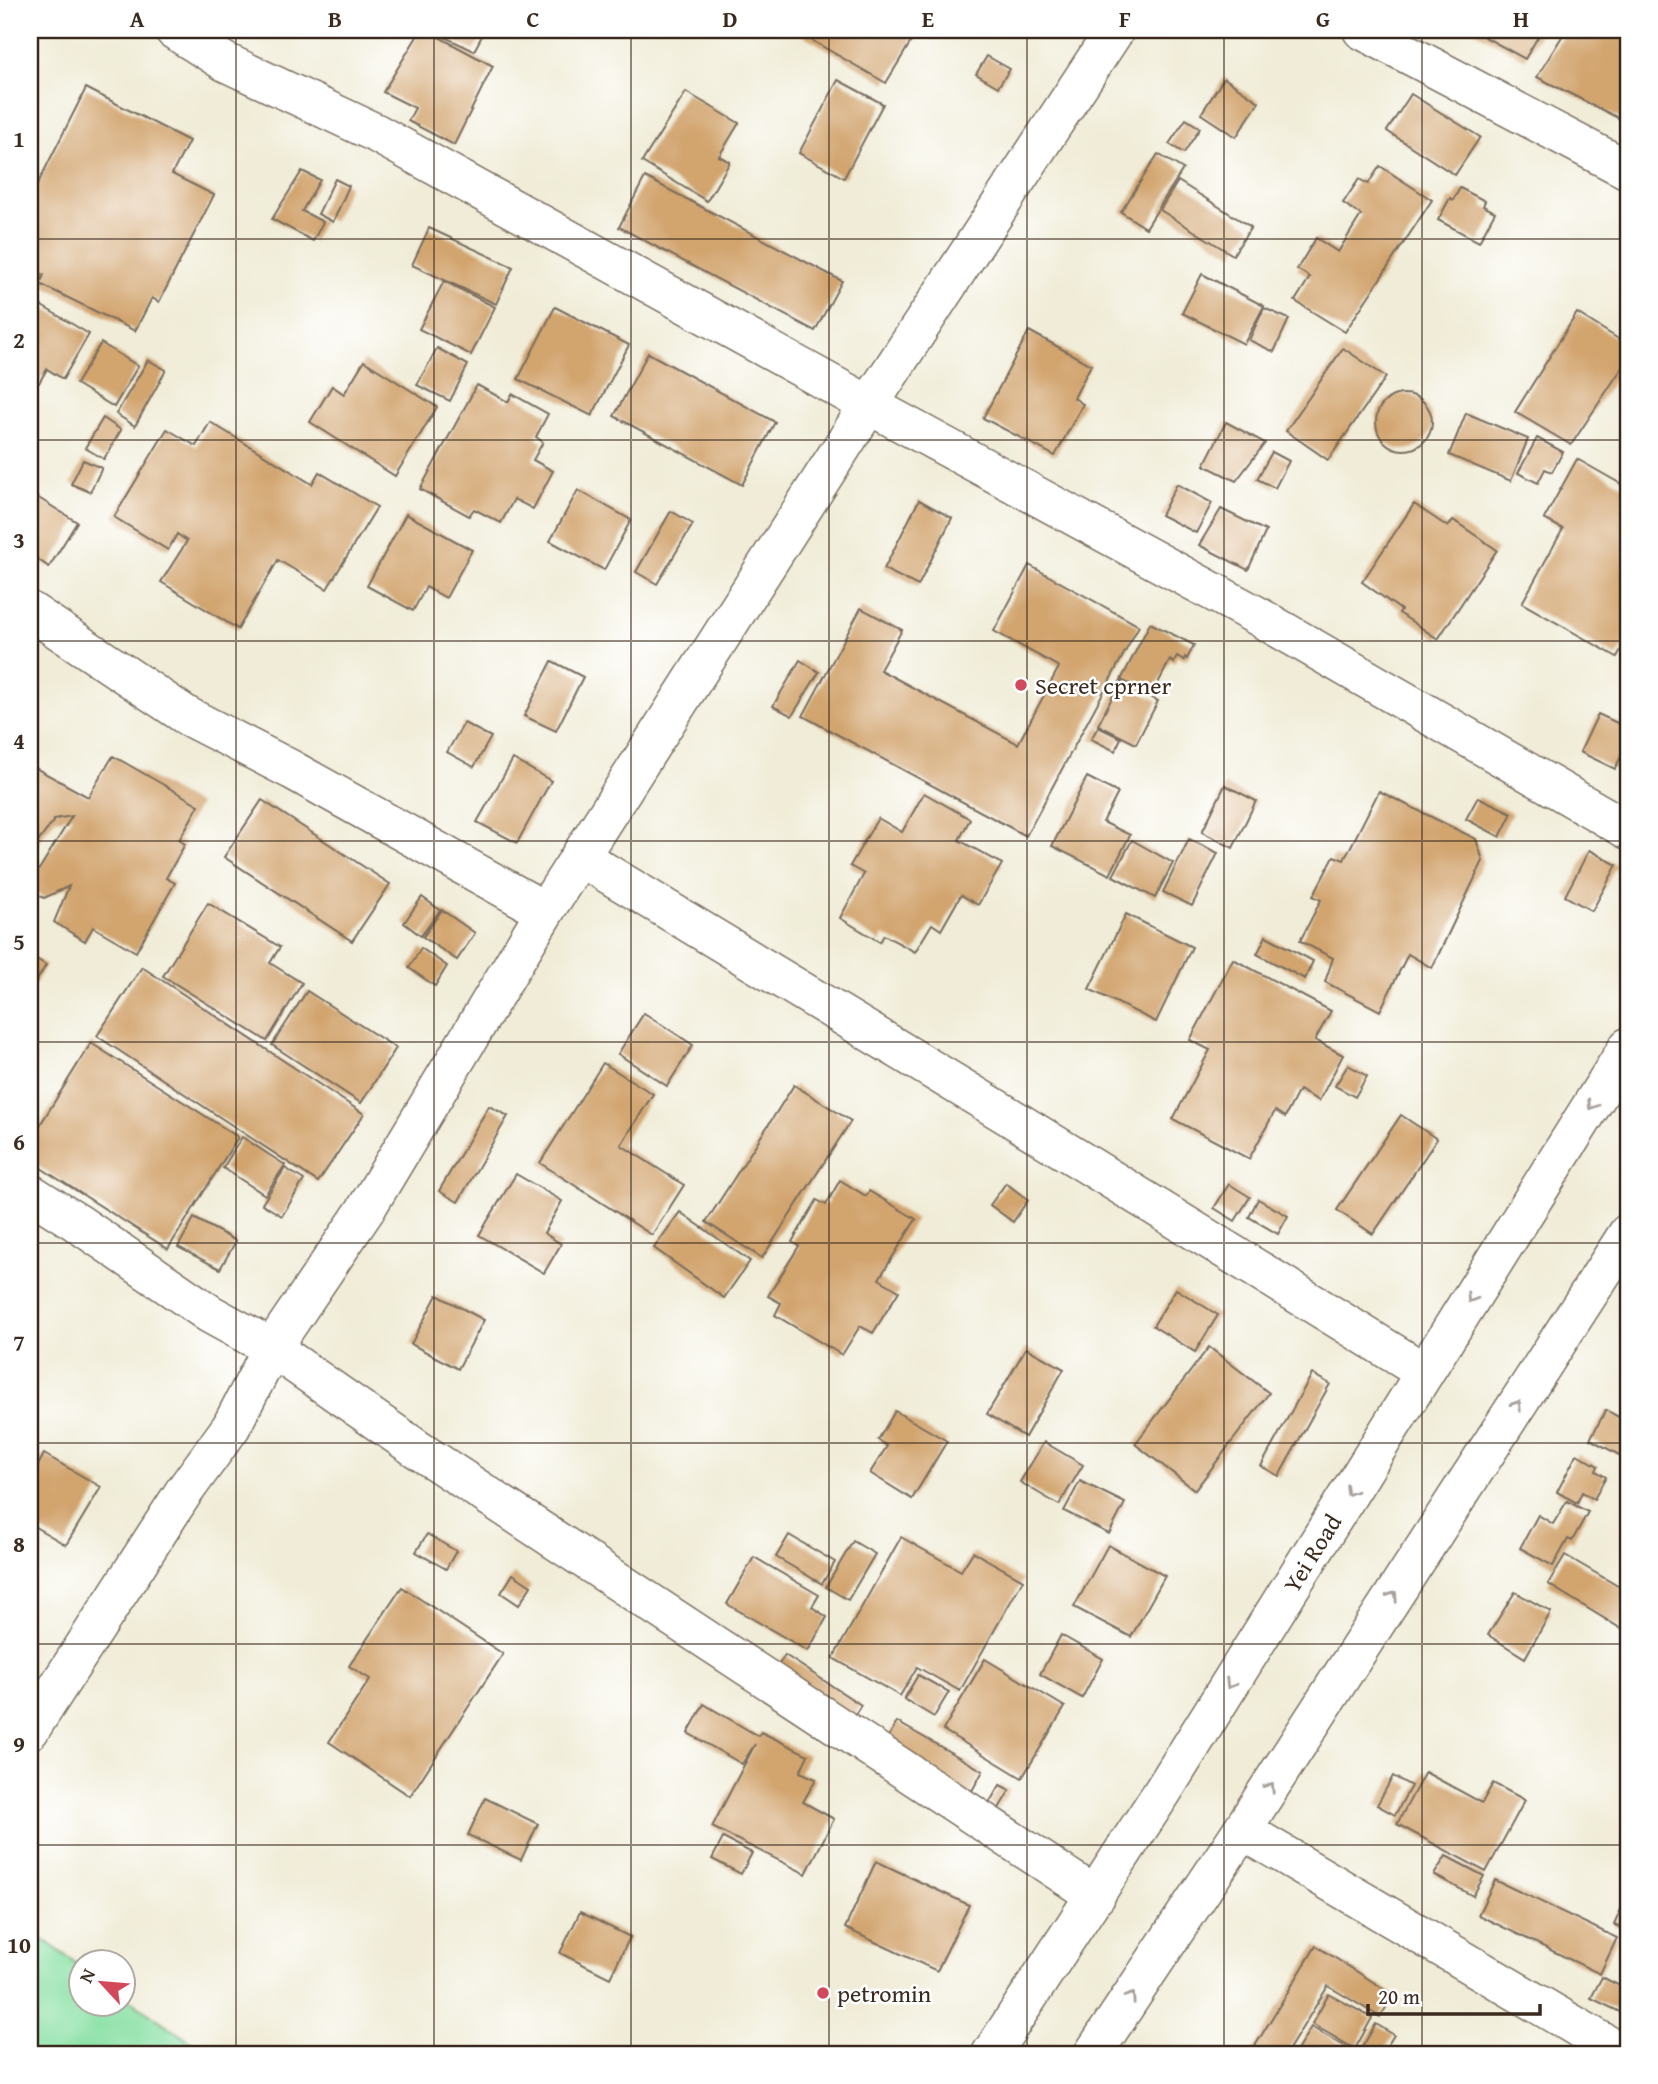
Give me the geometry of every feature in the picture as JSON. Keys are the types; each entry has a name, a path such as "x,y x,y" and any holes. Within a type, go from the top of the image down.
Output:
{"street":[{"path":"174,30 225,61 376,133 1254,614 1628,830"},
{"path":"30,1730 183,1493 231,1427 272,1348 366,1209 545,911 869,405 1115,30"},
{"path":"1362,30 1628,170"},
{"path":"30,611 187,716 292,770 545,911"},
{"path":"580,857 1424,1372"},
{"name":"Yei Road","path":"991,2054 1096,1896 1628,1047"},
{"path":"30,1193 210,1314 272,1348 417,1450 1096,1896"},
{"path":"1093,2054 1242,1830 1628,1233"},
{"path":"1242,1830 1623,2054"}],"green space":[{"path":"34,1933 66,1956 66,2018 136,2018 136,2004 208,2054 30,2054 30,1940"}],"building":[{"path":"421,30 426,30 493,66 454,145 408,121 415,108 383,92"},
{"path":"430,30 485,30 474,51"},
{"path":"794,30 918,30 886,83"},
{"path":"1472,30 1542,30 1525,59"},
{"path":"1566,30 1628,30 1628,123 1537,77"},
{"path":"987,56 1010,69 998,87 976,74"},
{"path":"1224,78 1259,102 1236,137 1201,114"},
{"path":"838,80 883,104 844,178 799,153"},
{"path":"86,88 189,141 172,174 214,195 159,302 152,298 135,331 40,284 44,275 30,268 30,199"},
{"path":"686,92 739,123 719,156 730,162 707,201 642,162"},
{"path":"1411,94 1480,137 1455,175 1387,131"},
{"path":"1186,119 1200,128 1184,153 1169,144"},
{"path":"1158,154 1183,169 1146,228 1121,212"},
{"path":"1380,166 1432,200 1345,332 1295,301 1310,277 1297,269 1316,238 1338,252 1361,215 1343,203 1359,179 1368,184"},
{"path":"302,171 320,180 302,211 323,222 313,241 272,219"},
{"path":"645,177 842,281 815,331 619,227"},
{"path":"335,179 349,186 333,222 318,214"},
{"path":"1178,181 1251,227 1233,255 1160,210"},
{"path":"1460,188 1485,201 1483,206 1495,212 1479,242 1438,220 1450,198 1453,200"},
{"path":"429,228 513,267 496,304 412,265"},
{"path":"1202,274 1264,306 1244,344 1182,313"},
{"path":"444,281 495,307 471,355 419,329"},
{"path":"30,299 89,334 63,379 47,369 39,383 30,378"},
{"path":"555,307 629,345 592,416 518,379"},
{"path":"1264,308 1289,319 1274,352 1249,340"},
{"path":"1577,313 1628,345 1628,359 1571,445 1515,412"},
{"path":"1029,331 1091,365 1074,398 1083,404 1055,456 983,418"},
{"path":"101,343 138,366 114,407 76,384"},
{"path":"437,348 468,365 450,401 417,385"},
{"path":"1343,348 1386,377 1328,460 1286,431"},
{"path":"648,353 775,422 742,485 614,416"},
{"path":"148,360 166,370 135,426 116,414"},
{"path":"364,361 437,407 395,476 310,422 332,386 344,394"},
{"path":"477,385 508,402 512,394 548,414 536,437 543,442 533,460 553,471 533,509 514,499 501,523 474,509 469,516 420,489"},
{"path":"1398,394 1410,394 1424,402 1432,416 1430,433 1424,442 1410,450 1398,450 1381,438 1376,428 1376,416 1388,399"},
{"path":"1466,413 1528,439 1511,481 1449,455"},
{"path":"103,418 121,430 104,459 85,448"},
{"path":"210,422 312,484 319,472 377,507 327,589 278,560 238,629 161,582 187,541 177,534 168,550 114,517 167,429 196,446"},
{"path":"1226,422 1265,443 1236,481 1204,465"},
{"path":"1537,438 1563,452 1552,472 1545,469 1538,483 1518,473"},
{"path":"1272,452 1289,461 1275,488 1257,479"},
{"path":"1577,459 1628,488 1628,637 1617,657 1522,603 1563,529 1544,519"},
{"path":"83,460 102,468 90,492 71,484"},
{"path":"1177,484 1212,503 1196,533 1161,515"},
{"path":"578,490 631,520 604,570 550,541"},
{"path":"37,497 77,522 49,567 30,554 30,509"},
{"path":"919,500 952,518 918,586 884,569"},
{"path":"1414,504 1448,527 1453,520 1497,550 1438,639 1399,613 1401,610 1362,582"},
{"path":"1221,509 1266,531 1248,570 1199,545"},
{"path":"671,511 693,524 657,584 636,572"},
{"path":"406,514 472,550 446,598 426,587 413,611 367,586"},
{"path":"1029,565 1139,626 1026,836 803,716 861,608 902,630 880,670 1018,744 1059,667 994,631"},
{"path":"1150,623 1194,645 1187,659 1177,656 1174,663 1170,660 1152,695 1121,680"},
{"path":"800,660 819,672 792,716 773,706"},
{"path":"552,661 583,677 556,731 524,716"},
{"path":"1120,682 1158,701 1136,744 1098,725"},
{"path":"1598,714 1628,728 1628,742 1615,769 1580,752"},
{"path":"464,723 491,737 474,767 447,752"},
{"path":"1098,727 1121,738 1115,751 1091,739"},
{"path":"113,756 199,805 179,840 185,844 166,878 175,883 136,952 93,927 85,941 54,922 69,886 44,898 30,890 30,884 72,816 55,819 30,853 30,765 88,797"},
{"path":"513,759 551,781 517,843 477,822"},
{"path":"1087,777 1118,793 1103,822 1130,835 1110,875 1052,846"},
{"path":"1225,785 1256,801 1233,848 1202,832"},
{"path":"1379,791 1476,839 1483,861 1432,968 1408,954 1380,1011 1325,982 1333,958 1300,941 1321,900 1313,896 1334,856 1344,860"},
{"path":"924,793 970,819 959,840 1002,864 978,905 961,895 941,930 932,924 915,952 884,935 880,942 840,918 864,874 850,866 878,818 902,832"},
{"path":"1478,797 1512,813 1500,837 1466,819"},
{"path":"262,800 390,884 352,941 224,857"},
{"path":"1189,839 1218,853 1192,906 1163,892"},
{"path":"1132,840 1173,863 1155,898 1113,876"},
{"path":"1589,850 1617,865 1592,911 1565,896"},
{"path":"422,897 440,910 421,936 404,923"},
{"path":"208,903 280,947 270,963 302,983 267,1041 163,976"},
{"path":"442,910 475,933 457,960 423,937"},
{"path":"1126,914 1192,947 1156,1022 1089,989"},
{"path":"1266,936 1313,961 1305,979 1257,954"},
{"path":"421,948 447,966 435,986 409,968"},
{"path":"30,955 46,965 30,992"},
{"path":"1233,959 1331,1011 1315,1040 1343,1055 1319,1101 1299,1090 1285,1117 1275,1111 1249,1159 1173,1119 1210,1050 1190,1040"},
{"path":"142,967 364,1114 318,1182 97,1036"},
{"path":"307,991 396,1048 361,1103 272,1045"},
{"path":"644,1013 693,1045 667,1086 618,1054"},
{"path":"91,1043 238,1137 168,1249 30,1161 30,1141"},
{"path":"603,1063 653,1094 621,1145 684,1185 652,1235 540,1163"},
{"path":"1348,1065 1367,1076 1355,1097 1335,1086"},
{"path":"794,1085 851,1121 762,1258 706,1222"},
{"path":"489,1106 508,1116 458,1202 439,1191"},
{"path":"1401,1115 1437,1139 1373,1234 1337,1210"},
{"path":"242,1137 285,1165 265,1195 223,1168"},
{"path":"285,1168 304,1180 282,1216 262,1204"},
{"path":"516,1174 562,1201 544,1233 561,1244 544,1273 479,1235"},
{"path":"840,1180 866,1196 869,1191 916,1219 879,1279 899,1291 873,1333 860,1326 842,1355 775,1315 781,1303 768,1296 799,1246 792,1242 817,1200 826,1205"},
{"path":"1006,1183 1028,1200 1013,1222 990,1205"},
{"path":"1229,1184 1250,1197 1235,1221 1214,1208"},
{"path":"1258,1199 1288,1216 1278,1234 1249,1217"},
{"path":"680,1212 750,1261 724,1298 654,1248"},
{"path":"194,1218 236,1241 220,1269 178,1247"},
{"path":"1176,1289 1218,1315 1195,1352 1153,1326"},
{"path":"437,1295 484,1320 458,1369 411,1344"},
{"path":"1209,1347 1269,1393 1195,1490 1135,1444"},
{"path":"1026,1348 1064,1369 1025,1437 987,1414"},
{"path":"1312,1374 1330,1384 1279,1476 1261,1466"},
{"path":"1606,1410 1628,1422 1628,1442 1621,1456 1590,1439"},
{"path":"895,1411 947,1441 912,1499 870,1473 887,1446 878,1440"},
{"path":"1044,1442 1083,1465 1059,1505 1020,1482"},
{"path":"44,1454 101,1487 66,1545 30,1524 30,1468 35,1471"},
{"path":"1577,1454 1598,1466 1596,1471 1606,1477 1594,1499 1582,1492 1577,1503 1557,1492"},
{"path":"1080,1481 1125,1503 1109,1534 1064,1511"},
{"path":"1567,1501 1588,1512 1572,1541 1568,1539 1553,1566 1520,1548 1538,1515 1553,1524"},
{"path":"427,1534 456,1551 446,1569 416,1552"},
{"path":"789,1535 835,1562 822,1584 776,1557"},
{"path":"901,1537 961,1571 973,1552 1023,1580 960,1691 917,1667 900,1696 833,1658"},
{"path":"853,1541 875,1554 848,1600 826,1587"},
{"path":"1108,1545 1165,1576 1131,1637 1074,1607"},
{"path":"1565,1555 1628,1592 1628,1626 1625,1631 1548,1584"},
{"path":"754,1557 819,1595 812,1607 827,1617 808,1651 727,1604"},
{"path":"513,1574 531,1586 519,1605 501,1593"},
{"path":"402,1587 503,1654 410,1796 329,1742 370,1679 349,1666"},
{"path":"1515,1592 1551,1612 1525,1658 1488,1635"},
{"path":"1061,1635 1103,1659 1082,1698 1040,1674"},
{"path":"785,1655 861,1705 849,1724 773,1673"},
{"path":"985,1659 1065,1707 1022,1778 943,1730"},
{"path":"918,1675 949,1692 934,1717 904,1699"},
{"path":"704,1704 758,1736 761,1732 808,1755 800,1772 816,1779 803,1802 834,1819 806,1874 712,1827 755,1744 742,1764 688,1733"},
{"path":"897,1722 983,1771 969,1796 883,1746"},
{"path":"1425,1772 1482,1803 1493,1783 1525,1800 1486,1872 1397,1824"},
{"path":"1393,1776 1411,1786 1395,1815 1377,1805"},
{"path":"1000,1785 1010,1790 998,1810 989,1803"},
{"path":"485,1798 538,1824 521,1860 468,1835"},
{"path":"723,1838 752,1853 741,1874 712,1859"},
{"path":"1446,1856 1484,1876 1473,1896 1434,1875"},
{"path":"876,1861 969,1905 937,1971 845,1928"},
{"path":"1495,1880 1617,1938 1600,1974 1478,1915"},
{"path":"1626,1898 1628,1899 1628,1931 1614,1925"},
{"path":"580,1912 630,1937 610,1978 560,1953"},
{"path":"1316,1946 1394,1995 1380,2017 1328,1986 1286,2054 1250,2054"},
{"path":"1602,1977 1628,1990 1628,2004 1622,2013 1591,1998"},
{"path":"1329,1994 1372,2018 1355,2049 1312,2024"},
{"path":"1376,2024 1394,2035 1382,2054 1358,2054"},
{"path":"1311,2027 1353,2051 1351,2054 1295,2054"}],"place":[{"name":"Secret cprner","path":"1021,685"},
{"name":"petromin","path":"823,1993"}]}
